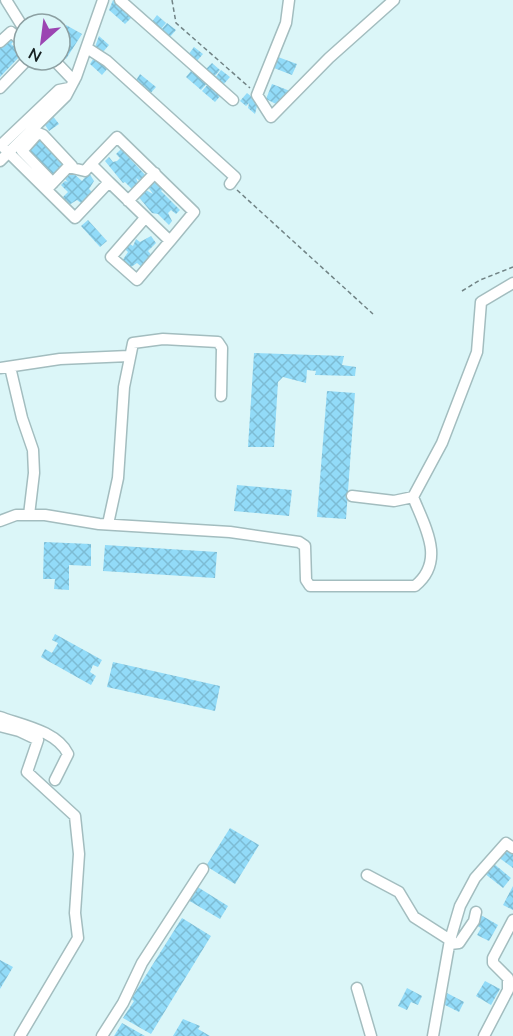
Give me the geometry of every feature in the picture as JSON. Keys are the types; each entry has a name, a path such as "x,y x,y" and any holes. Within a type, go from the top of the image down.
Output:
{"street":[{"path":"0,161 2,147 66,96 87,48 103,0"},
{"path":"120,0 233,100"},
{"path":"289,0 283,31 257,95 271,117 329,58 394,0"},
{"path":"0,42 12,33"},
{"path":"87,48 107,61 235,177 230,184"},
{"path":"0,88 15,72"},
{"path":"63,72 72,84"},
{"path":"109,182 75,218 22,151 38,133 43,135 72,166 85,171 117,137 194,212 137,279 111,257 146,218"},
{"path":"2,147 50,186"},
{"path":"91,165 170,241"},
{"path":"50,186 72,166"},
{"path":"128,201 155,173"},
{"path":"0,521 16,515 29,515 108,524 230,532 299,542 305,546 306,580 310,586 415,586 431,567 432,547 413,497 442,443 477,352 482,302 513,283"},
{"path":"108,524 118,478 121,416 129,356 133,343 163,339 218,342 222,348 221,396"},
{"path":"29,515 33,450 5,367 60,359 129,356"},
{"path":"352,496 394,501 413,497"},
{"path":"0,717 44,732 65,747 68,754 55,780"},
{"path":"0,726 20,731 38,740 27,768 28,776 72,811 77,824 79,844 75,913 78,938 20,1036"},
{"path":"433,1036 450,942 460,906 475,878 506,843 513,848"},
{"path":"102,1036 123,1003 142,963 203,869"},
{"path":"367,876 399,892 414,917 450,942 459,943 466,936 476,912"},
{"path":"484,1036 508,990 508,978 493,963 493,958 513,920"},
{"path":"357,988 371,1036"}],"path":[{"path":"172,0 176,23 257,95"},
{"path":"230,184 373,314"},
{"path":"462,291 480,280 513,267"}],"building":[{"path":"113,0 133,16 125,24 109,10"},
{"path":"157,15 166,23 160,30 151,23"},
{"path":"167,23 176,30 169,38 160,31"},
{"path":"72,28 82,34 72,50"},
{"path":"99,36 109,45 102,53 95,47"},
{"path":"7,39 9,41 12,39 12,64 0,77 0,45"},
{"path":"194,47 203,54 196,62 188,55"},
{"path":"95,56 108,68 102,75 90,64"},
{"path":"278,57 297,64 292,75 274,68"},
{"path":"212,63 220,70 213,78 205,70"},
{"path":"221,70 230,77 223,85 215,78"},
{"path":"191,71 193,73 196,71 208,82 201,90 186,77"},
{"path":"140,74 156,87 149,95 135,82"},
{"path":"209,83 222,94 215,102 202,91"},
{"path":"272,84 290,91 280,106 266,99"},
{"path":"247,93 258,102 255,114 248,108 249,103 246,106 240,101"},
{"path":"52,115 59,124 49,131 43,122"},
{"path":"36,138 38,141 42,138 65,161 55,176 53,174 49,177 25,152"},
{"path":"121,149 147,177 141,182 136,178 140,187 135,192 125,182 123,183 105,161 109,157 113,162 117,161 120,158 116,154"},
{"path":"72,172 82,181 89,173 94,181 89,189 92,192 81,203 77,200 69,205 60,200 68,192 61,185 65,181 68,182 65,179"},
{"path":"155,181 163,189 161,191 180,210 176,214 171,210 168,213 172,221 169,225 158,214 152,213 137,195 144,189 153,194 148,187"},
{"path":"88,220 107,241 100,247 81,226"},
{"path":"151,236 156,243 148,251 154,258 143,268 137,263 128,269 122,261 128,252 125,249 130,244 133,246 136,239 140,242"},
{"path":"254,353 344,356 342,365 356,367 355,376 315,375 316,371 307,370 306,383 283,377 278,382 274,447 248,447"},
{"path":"327,391 355,393 346,519 317,517"},
{"path":"237,485 292,490 289,516 234,511"},
{"path":"44,542 91,544 91,566 69,565 69,590 54,589 55,579 43,579"},
{"path":"105,545 217,552 215,578 103,571"},
{"path":"55,634 102,660 98,667 93,665 90,672 96,676 91,685 41,657 45,649 52,653 58,643 52,640"},
{"path":"113,662 220,686 215,711 107,687"},
{"path":"230,828 259,845 235,884 206,866"},
{"path":"506,846 513,851 513,868 498,857"},
{"path":"493,863 511,878 503,888 484,873"},
{"path":"196,886 228,906 220,919 188,900"},
{"path":"513,886 513,910 503,905"},
{"path":"479,914 498,925 489,941 477,935 481,928 474,924"},
{"path":"182,918 211,936 151,1034 123,1018 134,1001 131,999"},
{"path":"0,960 13,967 0,989"},
{"path":"485,981 500,989 491,1005 476,996"},
{"path":"407,988 422,996 418,1005 411,1002 407,1010 398,1006"},
{"path":"447,993 464,1002 459,1012 441,1003"},
{"path":"183,1019 200,1026 198,1029 210,1036 173,1036"},
{"path":"122,1023 145,1036 114,1036"}]}
